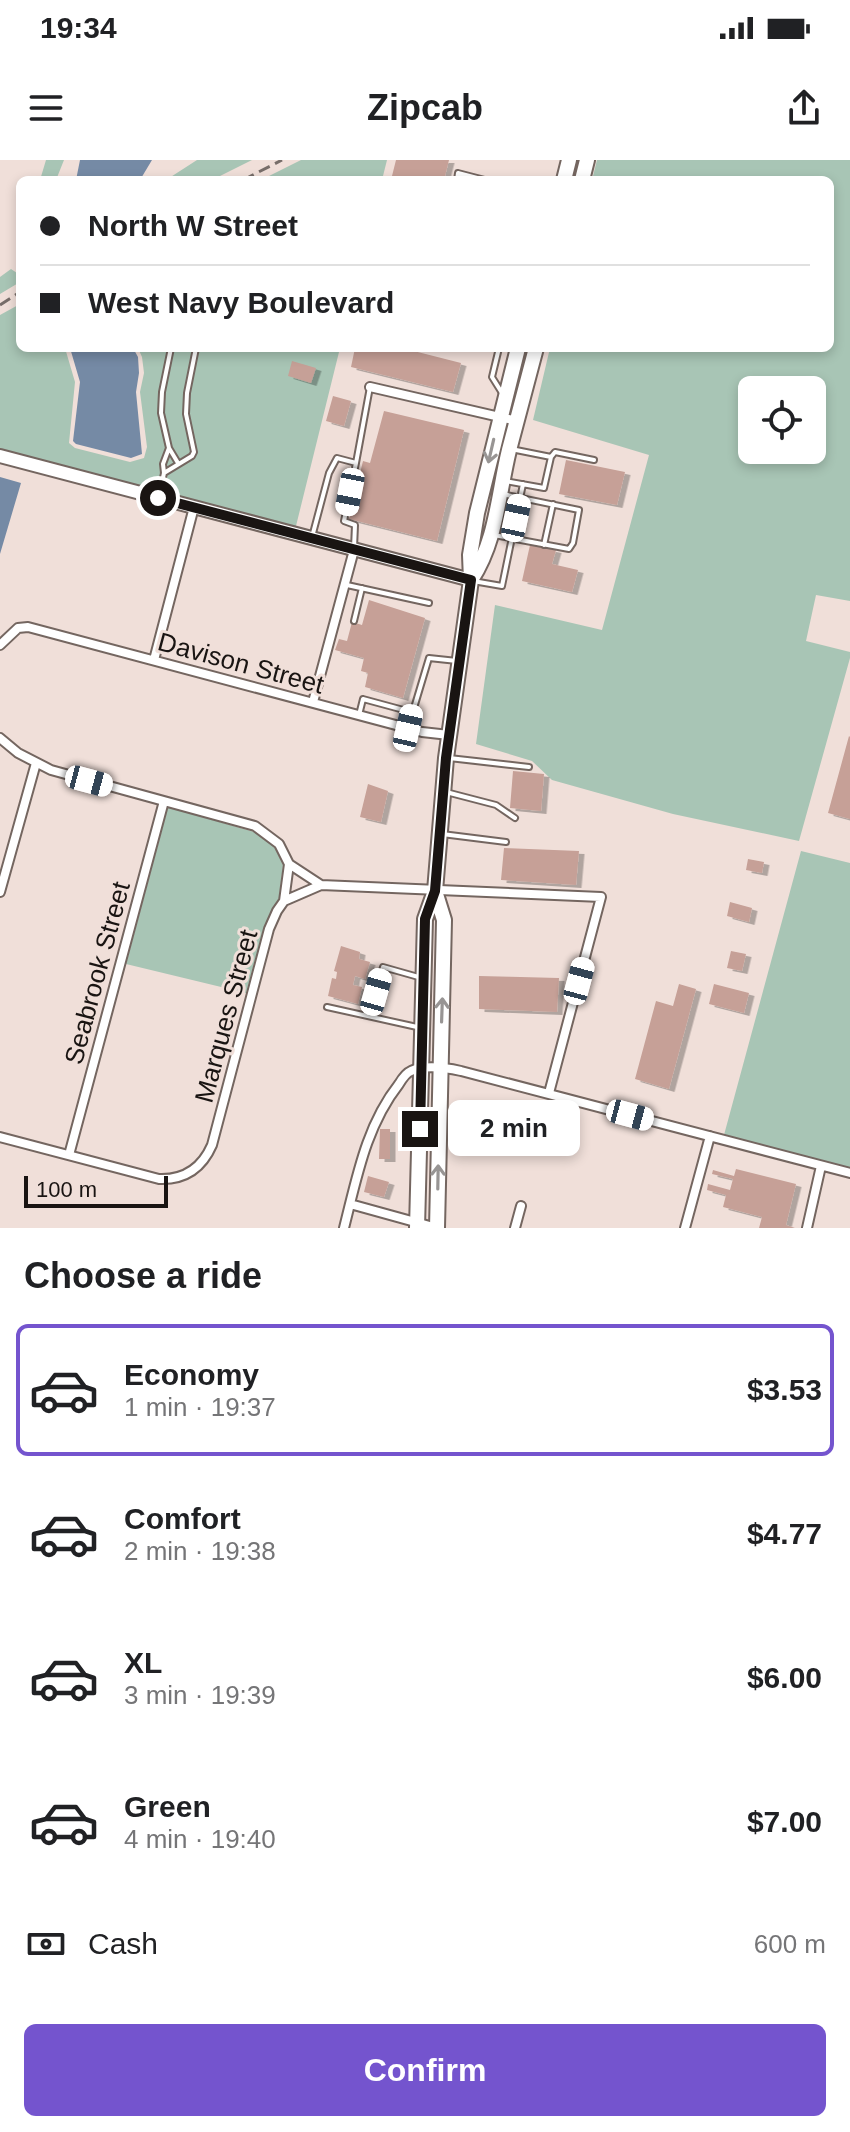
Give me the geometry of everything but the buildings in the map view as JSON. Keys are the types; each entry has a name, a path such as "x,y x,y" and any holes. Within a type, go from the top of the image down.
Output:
{"main road":[{"path":"417,1225 425,919 435,891 446,758 471,580 470,555 517,352"},
{"path":"471,580 485,558 492,535 535,352"},
{"path":"0,456 471,580"},
{"path":"435,891 444,920 437,1228"}],"street":[{"path":"370,387 517,421"},
{"path":"154,660 194,507"},
{"path":"313,702 354,550"},
{"name":"Davison Street","path":"0,645 23,627 408,728 449,735"},
{"path":"0,738 18,753 64,774 255,826 272,836 289,864 321,885"},
{"path":"0,892 36,763"},
{"name":"Seabrook Street","path":"69,1155 164,801"},
{"name":"Marques Street","path":"69,1155 159,1179 179,1178 202,1163 212,1145 269,929 284,901 289,864"},
{"path":"284,901 321,885 601,897 549,1093"},
{"path":"344,1228 367,1142 379,1115 406,1075 423,1069 461,1071 850,1173"},
{"path":"685,1228 710,1136"},
{"path":"0,1137 69,1155"},
{"path":"807,1228 821,1166"},
{"path":"350,1204 417,1225 437,1228"},
{"path":"515,1228 521,1206"}],"lane":[{"path":"170,352 161,413 169,448 178,463"},
{"path":"164,473 194,452 186,414 195,352"},
{"path":"498,352 492,377 506,396 522,403"},
{"path":"354,550 355,525 344,521 370,387"},
{"path":"158,498 163,464 169,448"},
{"path":"510,449 551,457"},
{"path":"541,502 551,457 555,452 594,460"},
{"path":"311,539 337,458 356,463"},
{"path":"471,580 502,586 523,484"},
{"path":"501,487 523,484 544,488"},
{"path":"492,535 569,549 573,543 579,510 520,498 501,487"},
{"path":"544,545 553,504"},
{"path":"345,584 429,603"},
{"path":"354,621 362,588"},
{"path":"408,728 429,658 459,661"},
{"path":"359,715 363,699 412,712"},
{"path":"446,758 529,767"},
{"path":"443,791 496,805 515,818"},
{"path":"440,834 506,842"},
{"path":"369,1016 383,967 424,979"},
{"path":"327,1007 424,1028"}],"green space":[{"path":"46,160 64,160 58,176 41,176"},
{"path":"197,160 252,160 220,176 172,176"},
{"path":"301,160 387,160 383,176 269,176"},
{"path":"597,160 850,160 850,601 816,595 806,641 850,652 850,658 799,841 673,814 552,780 532,761 476,744 495,605 602,630 649,455 533,420 549,352 834,352 834,176 593,176"},
{"path":"11,269 16,272 16,284 0,294 0,277"},
{"path":"16,306 16,352 66,352 75,382 69,443 75,448 130,462 144,458 147,447 140,392 144,373 140,352 339,352 295,530 0,451 0,315"},
{"path":"168,807 261,834 274,846 283,865 279,898 264,927 246,993 126,964"},
{"path":"801,851 850,863 850,1168 724,1135"}],"water":[{"path":"80,160 152,160 142,176 77,176"},
{"path":"71,352 135,352 138,357 136,392 142,454 131,458 73,441 80,382"},
{"path":"0,477 21,483 0,554"}],"railway":[{"path":"251,176 282,160"},
{"path":"0,305 16,295"}],"route":[{"path":"158,498 471,580 446,758 435,891 425,919 420,1129"}]}
